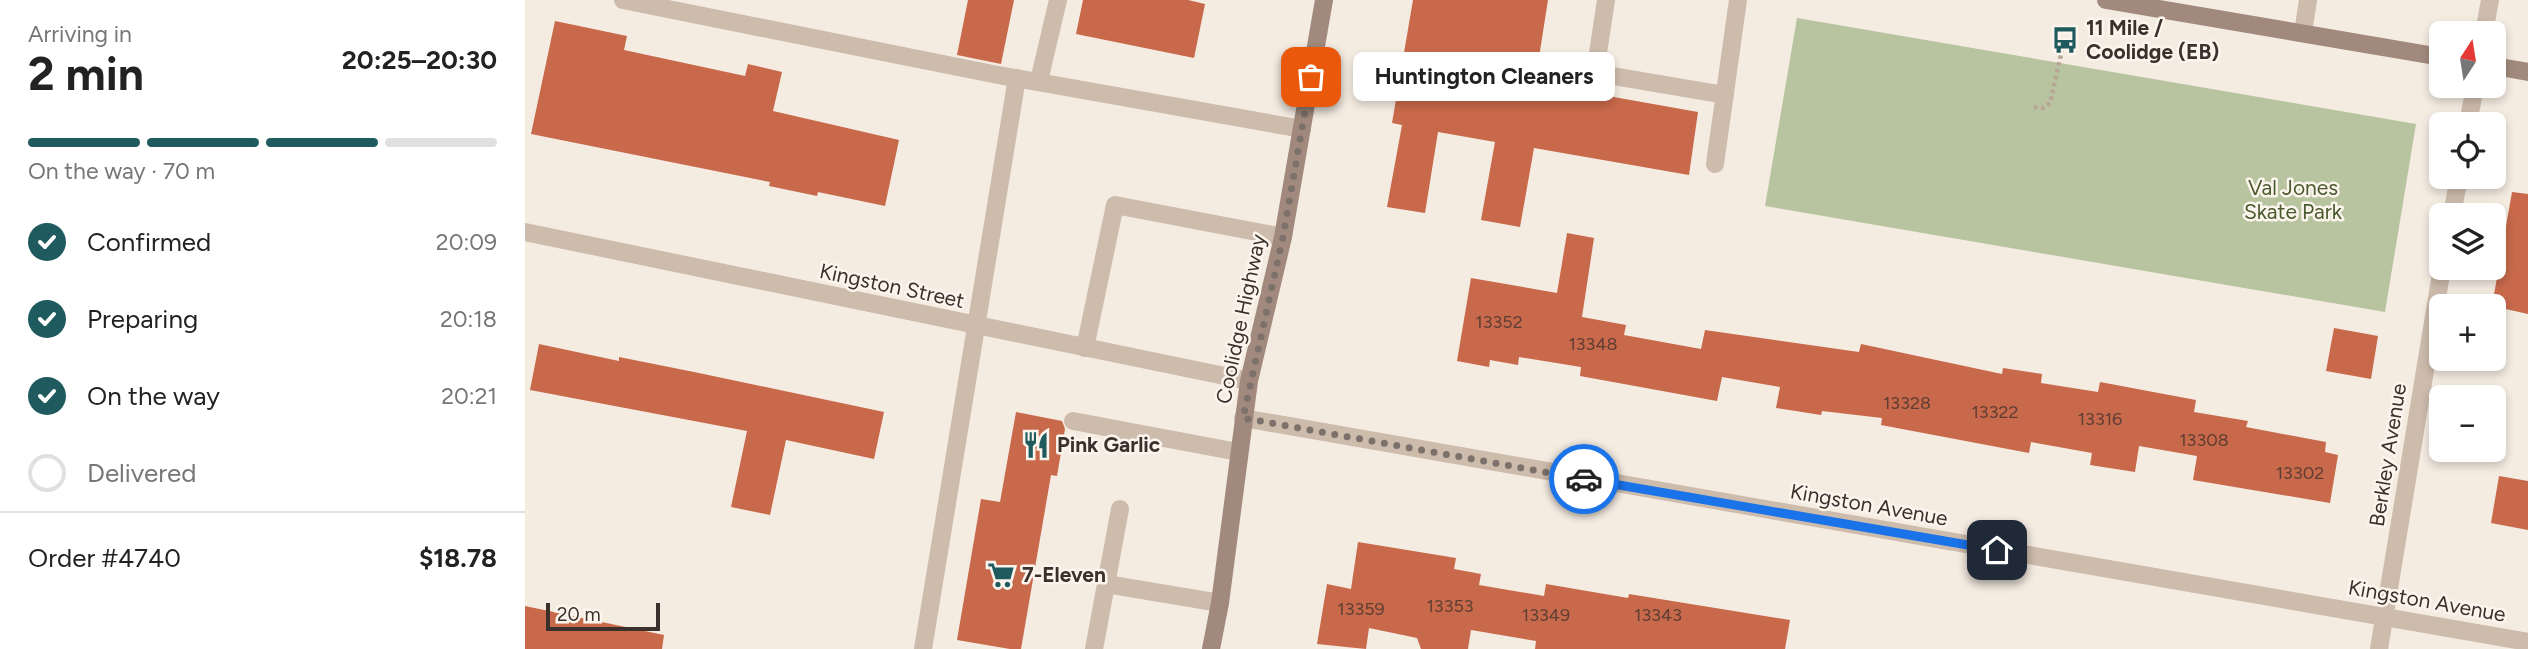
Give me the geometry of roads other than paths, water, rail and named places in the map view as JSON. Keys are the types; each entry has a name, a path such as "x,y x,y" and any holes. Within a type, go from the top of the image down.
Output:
{"main road":[{"name":"Coolidge Highway","path":"1211,649 1220,603 1249,381 1283,237 1324,0"},
{"path":"2106,0 2429,55"},
{"path":"2506,68 2528,72"}],"street":[{"path":"623,0 1017,78 1302,129"},
{"path":"1039,81 1058,0"},
{"path":"1606,0 1595,74 1725,95"},
{"path":"1715,164 1738,0"},
{"path":"2302,33 2308,0"},
{"path":"2486,21 2490,0"},
{"path":"923,649 1017,78"},
{"path":"1085,348 1115,205 1283,237"},
{"name":"Kingston Street","path":"525,232 1249,381"},
{"name":"Berkley Avenue","path":"2379,649 2440,280"},
{"name":"Kingston Avenue","path":"1243,418 2528,642"},
{"path":"1073,421 1238,452"},
{"path":"1094,649 1119,509"},
{"path":"1106,584 1220,603"}],"place":[{"name":"11 Mile / Coolidge (EB)","path":"2065,40"},
{"name":"Huntington Cleaners","path":"1311,77"},
{"name":"Pink Garlic","path":"1036,445"},
{"name":"7-Eleven","path":"1001,575"}],"park label":[{"name":"Val Jones Skate Park","path":"2293,200"}]}
